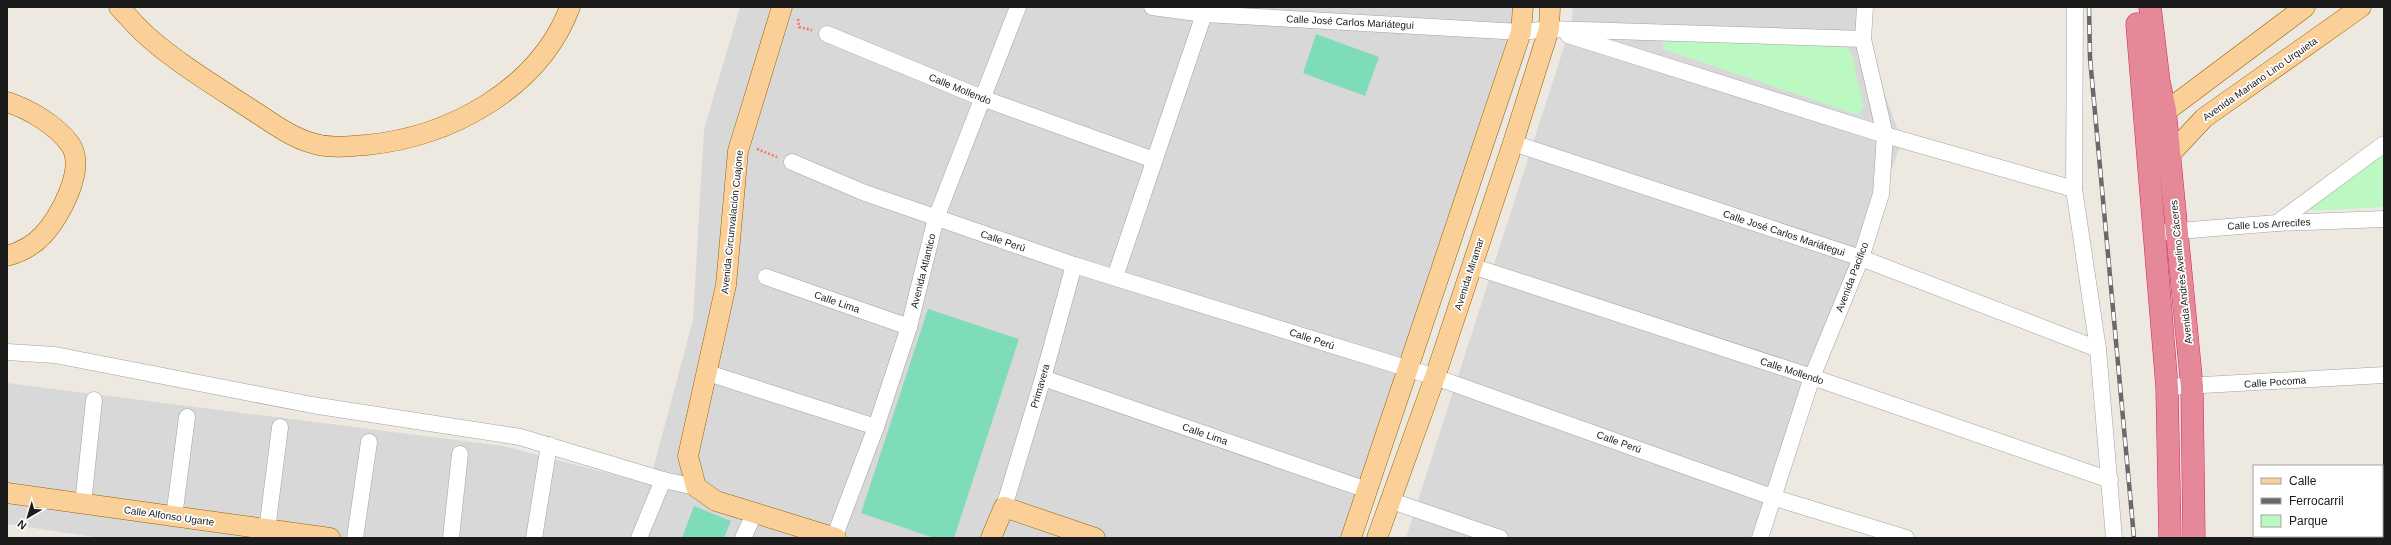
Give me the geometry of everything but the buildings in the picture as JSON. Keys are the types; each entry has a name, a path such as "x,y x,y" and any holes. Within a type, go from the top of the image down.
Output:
{"highway":[{"path":"2136,7 2166,387 2170,538"},
{"name":"Avenida Andrés Avelino Cáceres","path":"2150,7 2170,155 2192,387 2194,538"}],"main road":[{"path":"119,7 148,37 206,80 288,133 312,143 337,148 388,143 431,132 484,108 530,70 548,49 562,29 570,7"},
{"path":"1351,538 1521,32 1523,7"},
{"name":"Avenida Miramar","path":"1377,538 1389,500 1435,377 1513,143 1549,29 1550,7"},
{"path":"2146,127 2165,110 2305,7"},
{"name":"Avenida Mariano Lino Urquieta","path":"2150,175 2204,118 2361,7"},
{"name":"Avenida Circunvalación Cuajone","path":"696,487 688,456 708,373 726,285 740,145 780,15"},
{"path":"7,102 19,106 49,124 71,145 76,166 72,188 43,235 23,252 7,256"},
{"path":"696,487 716,501 835,538"},
{"name":"Calle Alfonso Ugarte","path":"7,493 330,538"},
{"path":"991,538 1004,507 1096,538"}],"street":[{"name":"Avenida Atlantico","path":"835,538 876,427 909,327 936,218 1018,7"},
{"name":"Calle José Carlos Mariátegui","path":"1152,7 1204,14 1521,32 1549,29 1863,40"},
{"name":"Avenida Pacifico","path":"1760,538 1812,377 1861,258 1880,194 1886,135 1863,40 1865,7"},
{"path":"2076,7 2074,189 2098,349 2114,538"},
{"path":"1115,277 1204,14"},
{"path":"1549,29 1886,135 2074,189"},
{"name":"Calle Mollendo","path":"827,34 982,98 1154,160"},
{"name":"Calle José Carlos Mariátegui","path":"1513,143 1861,258 2098,349"},
{"path":"2277,223 2384,144"},
{"name":"Calle Perú","path":"792,162 865,193 1074,265 1435,377 1772,497 1906,538"},
{"name":"Calle Los Arrecifes","path":"2154,233 2277,223 2384,219"},
{"name":"Primavera","path":"1004,507 1043,378 1074,265"},
{"name":"Calle Mollendo","path":"1472,266 1812,377 2110,480"},
{"name":"Calle Lima","path":"766,277 909,327"},
{"path":"7,352 55,355 83,359 312,405 520,437 663,480 696,487"},
{"path":"708,373 876,427"},
{"name":"Calle Pocoma","path":"2166,387 2192,387 2384,375"},
{"name":"Calle Lima","path":"1043,378 1367,490"},
{"path":"83,504 94,400"},
{"path":"174,517 187,417"},
{"path":"267,530 280,427"},
{"path":"355,538 369,442"},
{"path":"534,538 549,445"},
{"path":"451,538 460,454"},
{"path":"639,538 663,480"},
{"path":"1389,500 1500,538"},
{"path":"743,538 754,514"},
{"path":"2264,538 2280,537"}],"path":[{"path":"780,15 787,25 794,16 798,18 799,27 827,34"},
{"path":"740,145 748,147 754,138 757,140 757,150 777,155 776,163 781,165 792,162"}],"shaded area":[{"path":"740,7 1529,7 1525,55 1361,538 101,538 7,524 7,383 503,446 649,484 693,320 704,129"},
{"path":"1573,7 1870,7 1868,49 1902,141 1753,538 1406,538 1571,25"}],"green space":[{"path":"1316,34 1379,57 1365,96 1303,73"},
{"path":"1667,38 1839,44 1851,51 1864,107 1858,115 1662,49"},
{"path":"2384,154 2384,207 2304,211"},
{"path":"928,309 1019,339 954,538 934,538 861,513"},
{"path":"694,506 731,521 724,538 682,538"}],"railway":[{"path":"2089,7 2090,58 2134,538"}]}
